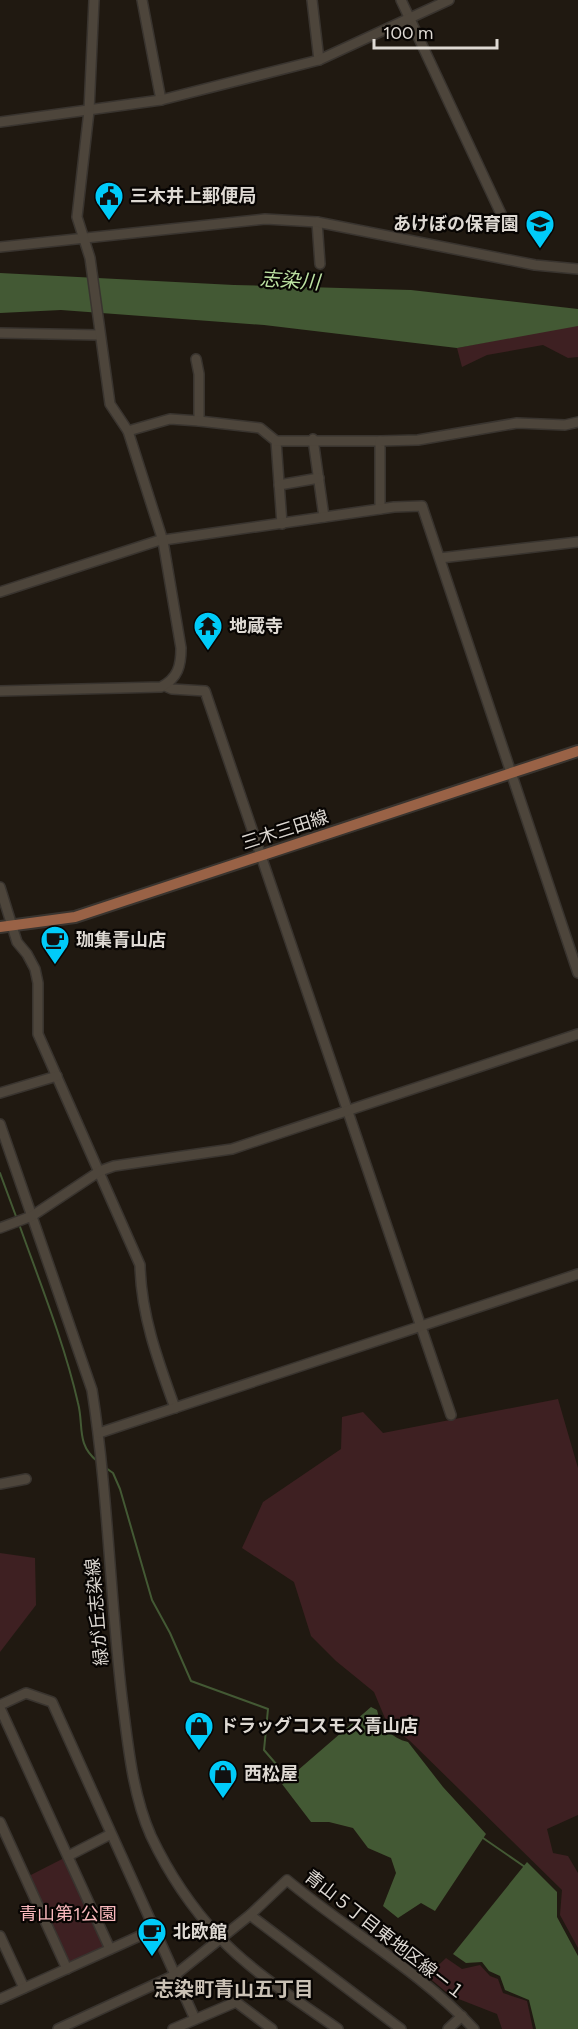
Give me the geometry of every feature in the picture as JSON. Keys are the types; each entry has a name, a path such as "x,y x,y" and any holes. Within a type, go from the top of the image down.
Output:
{"main road":[{"name":"三木三田線","path":"0,927 75,917 578,751"}],"street":[{"path":"94,0 89,111 77,217 90,258 110,404 128,430 163,541 181,648 181,664 165,686"},
{"path":"142,0 161,99"},
{"path":"312,0 319,60"},
{"path":"401,0 503,218"},
{"path":"0,122 161,99 319,60 449,0"},
{"path":"0,247 254,220 318,222 535,265 578,269"},
{"path":"318,222 320,264"},
{"path":"0,333 99,335"},
{"path":"196,359 199,374 199,421"},
{"path":"128,430 170,419 261,428 276,441 313,439 380,441 418,440 517,423 565,425 578,422"},
{"path":"313,439 324,517"},
{"path":"276,441 282,524"},
{"path":"380,441 380,509"},
{"path":"279,485 319,478"},
{"path":"0,592 163,541 380,509 422,506 578,973"},
{"path":"440,558 578,542"},
{"path":"0,691 149,689 165,686 172,689 204,691 262,855 451,1415"},
{"path":"0,886 17,942 35,969 38,983 38,1034 140,1265 141,1294 154,1349 176,1407"},
{"path":"0,1228 32,1216 100,1171 124,1164 232,1149 578,1034"},
{"path":"0,1093 57,1076"},
{"name":"緑が丘志染線","path":"0,1124 92,1390 99,1433 117,1653 131,1770 151,1835 186,1897 220,1938 267,1978 338,2029"},
{"path":"99,1433 578,1274"},
{"path":"0,1484 26,1479"},
{"path":"110,1949 0,1706 26,1693 52,1702 195,2019"},
{"path":"0,1822 67,1969"},
{"path":"68,1856 111,1834"},
{"path":"0,1848 9,1843"},
{"name":"青山５丁目東地区線ー１","path":"58,2029 176,1975 250,1915 287,1880 462,2016 474,2029"},
{"path":"250,1915 401,2029"},
{"path":"0,1999 154,1929"},
{"path":"0,1936 24,1988"},
{"path":"173,2029 236,2002 272,2029"},
{"path":"448,2029 462,2016"}],"green space":[{"path":"567,326 578,326 578,357 568,358 543,345 487,355 462,367 457,348"},
{"path":"558,1399 578,1468 578,1815 547,1829 553,1853 568,1856 578,1873 578,1948 560,1915 562,1890 410,1741 387,1723 374,1692 336,1661 311,1636 294,1582 242,1548 263,1502 341,1449 342,1417 363,1412 383,1433"},
{"path":"0,1553 35,1558 36,1605 0,1652"},
{"name":"青山第1公園","path":"68,1856 110,1949 67,1969 25,1878"},
{"path":"446,1958 462,1969 480,1965 490,1976 498,1979 503,1993 527,2001 533,2029 502,2029 497,2014 451,1996 427,1976"}],"shaded area":[{"path":"0,273 234,285 411,290 578,309 578,326 457,348 264,325 61,310 0,313"},
{"path":"371,1707 377,1710 387,1730 396,1738 408,1742 443,1787 486,1834 435,1911 421,1903 398,1918 383,1906 396,1873 391,1858 368,1848 353,1828 329,1822 311,1822 282,1784"},
{"path":"527,1862 557,1892 557,1917 578,1956 578,2029 536,2029 529,2000 505,1990 500,1976 489,1971 482,1962 466,1963 453,1954"}],"waterway":[{"path":"0,1173 17,1219"},
{"path":"19,1224 66,1358 80,1411 83,1441 90,1455 97,1461"},
{"path":"106,1468 113,1473 120,1489 152,1600 170,1633 191,1681 268,1709 264,1750 289,1779"},
{"path":"483,1838 525,1867"}],"place":[{"name":"三木井上郵便局","path":"109,222"},
{"name":"あけぼの保育園","path":"540,250"},
{"name":"地蔵寺","path":"208,652"},
{"name":"珈集青山店","path":"55,966"},
{"name":"ドラッグコスモス青山店","path":"199,1752"},
{"name":"西松屋","path":"223,1800"},
{"name":"北欧館","path":"152,1958"}],"district":[{"name":"志染町青山五丁目","path":"234,1989"}],"water label":[{"name":"志染川","path":"290,280"}]}
